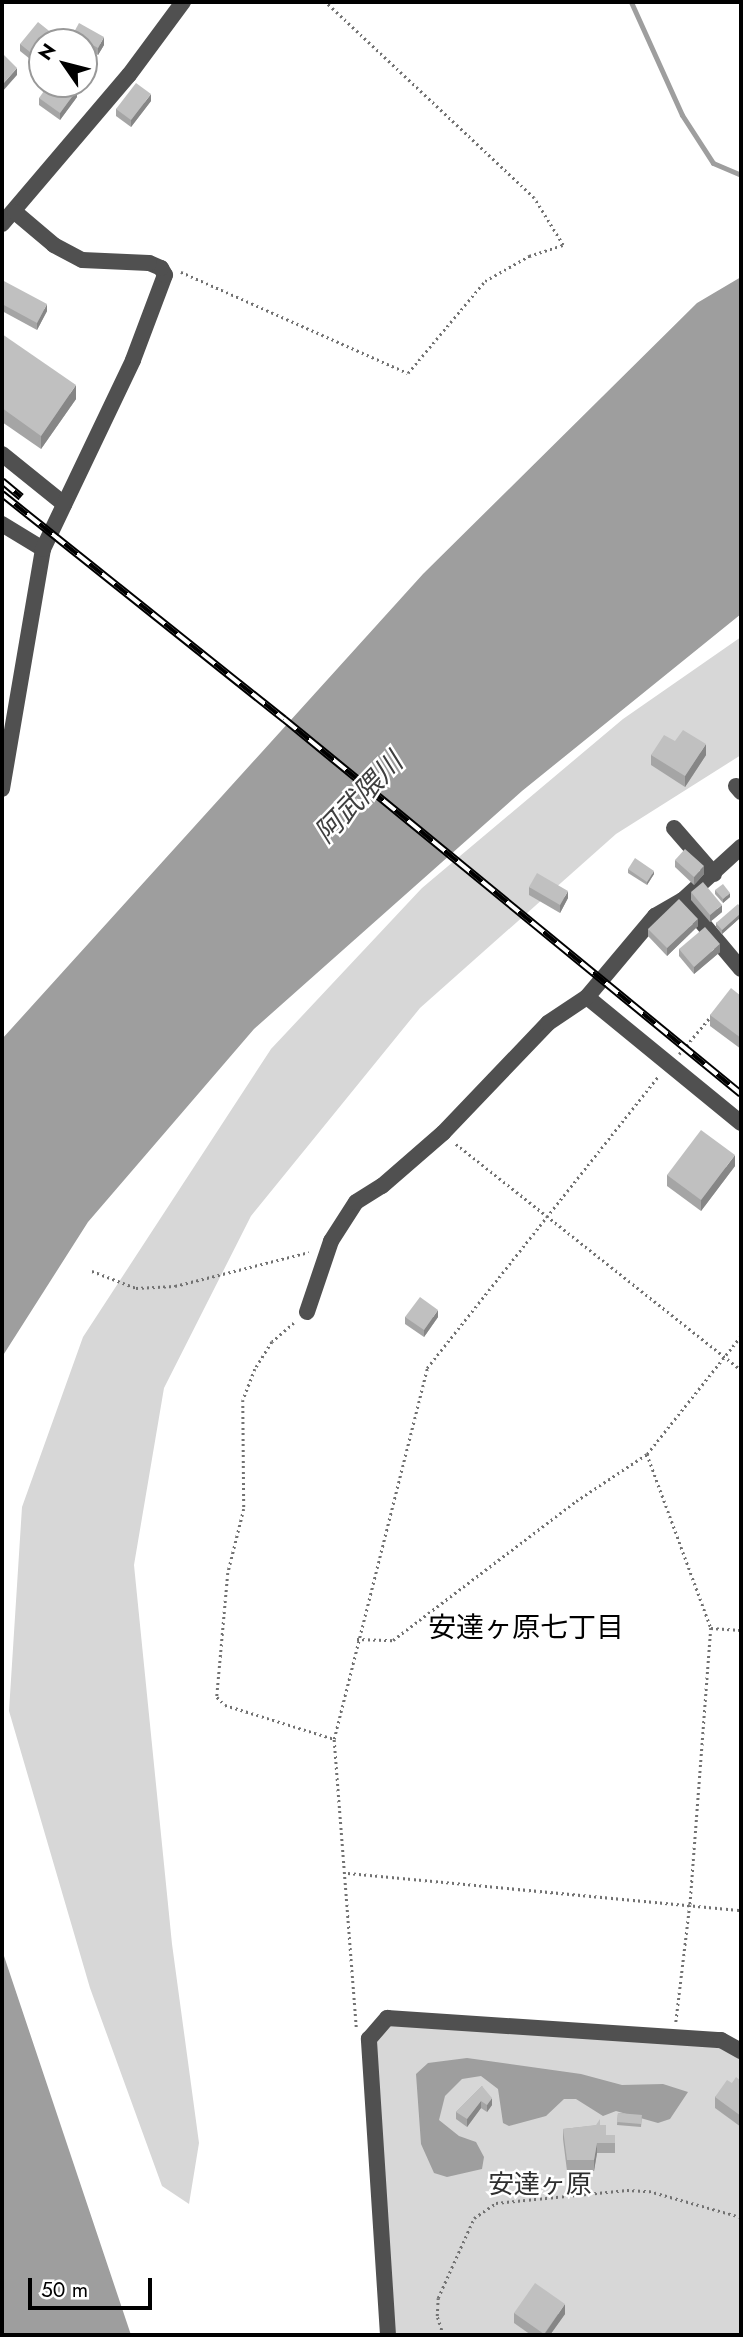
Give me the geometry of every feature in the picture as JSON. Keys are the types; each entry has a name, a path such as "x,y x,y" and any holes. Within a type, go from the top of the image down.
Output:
{"street":[{"path":"2,224 15,212 129,75 183,2"},
{"path":"2,789 43,549 133,360 164,275 161,268 82,260 54,245 15,212"},
{"path":"2,454 64,504"},
{"path":"2,524 43,549"},
{"path":"674,828 715,874"},
{"path":"307,1312 329,1247 356,1202 443,1133 548,1023 587,997 655,916 683,900 715,874 741,847"},
{"path":"683,900 741,969"},
{"path":"587,997 741,1123"},
{"path":"388,2335 369,2039 387,2018 399,2015 721,2040 741,2051"}],"path":[{"path":"161,268 179,272 408,373 485,281 528,256 563,245 534,198 325,2"},
{"path":"369,2039 356,2026 348,1873 334,1739 427,1368 669,1064 717,1008"},
{"path":"443,1133 741,1370"},
{"path":"92,1271 136,1288 176,1286 329,1247"},
{"path":"307,1312 272,1342 255,1369 243,1400 244,1509 228,1573 217,1697 225,1705 334,1739"},
{"path":"357,1639 393,1640 576,1501 647,1454 741,1336"},
{"path":"647,1454 711,1628 690,1905 674,2036"},
{"path":"711,1628 741,1630"},
{"path":"348,1873 741,1910"},
{"path":"443,2335 437,2316 438,2298 474,2218 496,2203 627,2190 649,2191 741,2217"}],"green space":[{"path":"741,637 741,755 616,834 420,1008 251,1216 164,1388 134,1565 172,1944 199,2143 189,2204 162,2186 90,1988 9,1711 22,1507 83,1337 271,1049 422,888 623,719"},
{"name":"安達ヶ原","path":"385,2025 715,2046 741,2058 741,2335 393,2335 374,2045"}],"water":[{"name":"阿武隈川","path":"741,277 741,614 522,791 254,1029 88,1222 2,1357 2,1039 423,574 697,303"},
{"path":"2,1947 4,1956 131,2335 2,2335"},
{"path":"467,2058 581,2074 622,2085 663,2084 688,2092 670,2119 658,2123 616,2111 603,2116 576,2099 564,2099 546,2116 509,2126 503,2123 498,2089 481,2076 462,2079 445,2096 439,2120 459,2136 476,2142 484,2157 482,2169 447,2177 434,2173 421,2144 416,2074 428,2063"}],"building":[{"path":"38,22 46,28 33,28"},
{"path":"28,34 28,50 20,44"},
{"path":"98,34 104,37 98,48"},
{"path":"4,55 17,68 2,85 2,58"},
{"path":"136,83 151,94 131,120 116,109"},
{"path":"39,98 71,98 60,113"},
{"path":"2,280 47,304 37,323 2,304"},
{"path":"2,334 76,385 41,436 2,408"},
{"path":"683,730 706,744 685,776 651,755 664,735 675,741"},
{"path":"685,849 704,866 694,877 675,860"},
{"path":"635,858 654,871 647,882 628,869"},
{"path":"537,873 568,891 560,905 529,887"},
{"path":"703,882 722,905 710,915 691,892"},
{"path":"723,884 730,893 723,899 715,890"},
{"path":"679,899 698,919 667,948 648,929"},
{"path":"738,904 741,913 722,930 716,923"},
{"path":"705,927 720,944 694,967 679,949"},
{"path":"731,988 741,996 741,1038 710,1015"},
{"path":"701,1130 735,1155 701,1200 667,1175"},
{"path":"420,1297 438,1310 424,1330 405,1317"},
{"path":"736,2077 741,2081 741,2116 715,2097 727,2080 732,2083"},
{"path":"482,2086 492,2098 487,2105 481,2101 467,2119 456,2112"},
{"path":"618,2113 642,2115 641,2124 617,2122"},
{"path":"600,2119 600,2125 606,2125 606,2135 615,2135 615,2143 597,2143 594,2160 567,2160 563,2129 596,2125"},
{"path":"535,2283 565,2304 544,2334 514,2313"}],"waterway":[{"path":"631,2 682,115 713,163 741,175"}],"railway":[{"path":"2,481 21,497"},
{"path":"2,494 284,719 741,1094"}],"district":[{"name":"安達ヶ原七丁目","path":"526,1628"}]}
